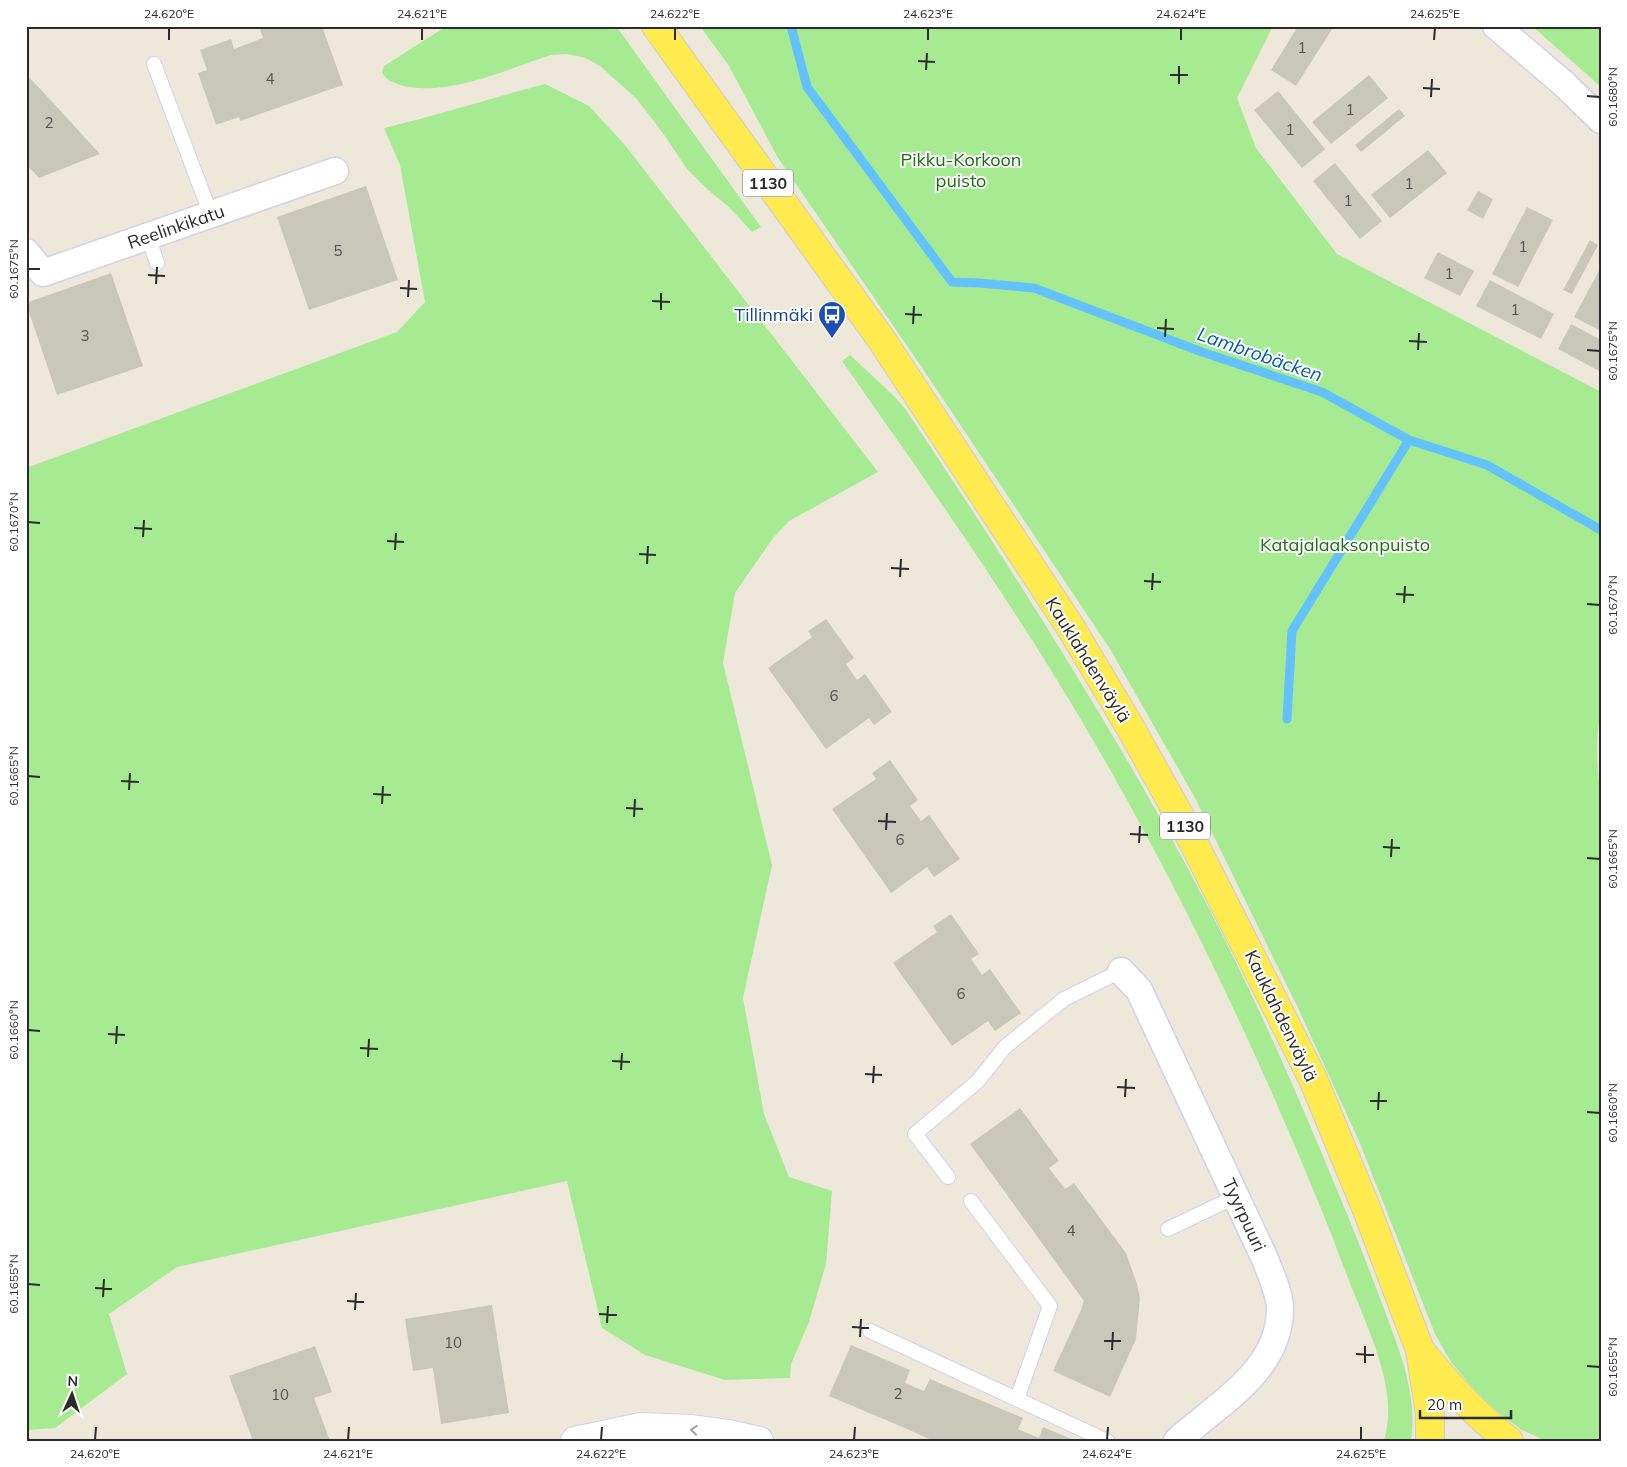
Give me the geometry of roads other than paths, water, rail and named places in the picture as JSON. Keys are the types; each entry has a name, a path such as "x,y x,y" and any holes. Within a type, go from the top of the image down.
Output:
{"main road":[{"name":"Kauklahdenväylä","path":"656,26 881,339 1070,628 1130,728 1183,822 1313,1079 1367,1210 1420,1350 1430,1414 1430,1441"},
{"name":"Kauklahdenväylä","path":"1420,1350 1447,1384 1480,1418 1509,1441"}],"street":[{"path":"1496,26 1564,84 1601,120"},
{"name":"Reelinkikatu","path":"26,252 35,276 335,171"},
{"name":"Tyyrpuuri","path":"1121,971 1139,990 1265,1259 1280,1309 1277,1335 1266,1358 1246,1384 1177,1441"},
{"path":"575,1441 640,1427 692,1429 759,1441"}],"lane":[{"path":"154,64 211,215"},
{"path":"148,236 158,263"},
{"path":"948,1178 915,1134 978,1081 1004,1047 1064,999 1121,971"},
{"path":"1168,1229 1235,1197"},
{"path":"971,1200 1050,1306 1017,1399"},
{"path":"870,1331 1107,1441"}],"waterway":[{"name":"Lambrobäcken","path":"791,26 807,87 952,282 1034,288 1202,352 1322,392 1409,440 1487,465 1601,530"},
{"path":"1287,719 1292,631 1409,440"}],"place":[{"name":"Tillinmäki","path":"832,339"}],"park label":[{"name":"Pikku-Korkoon puisto","path":"961,170"},
{"name":"Katajalaaksonpuisto","path":"1345,545"}]}
